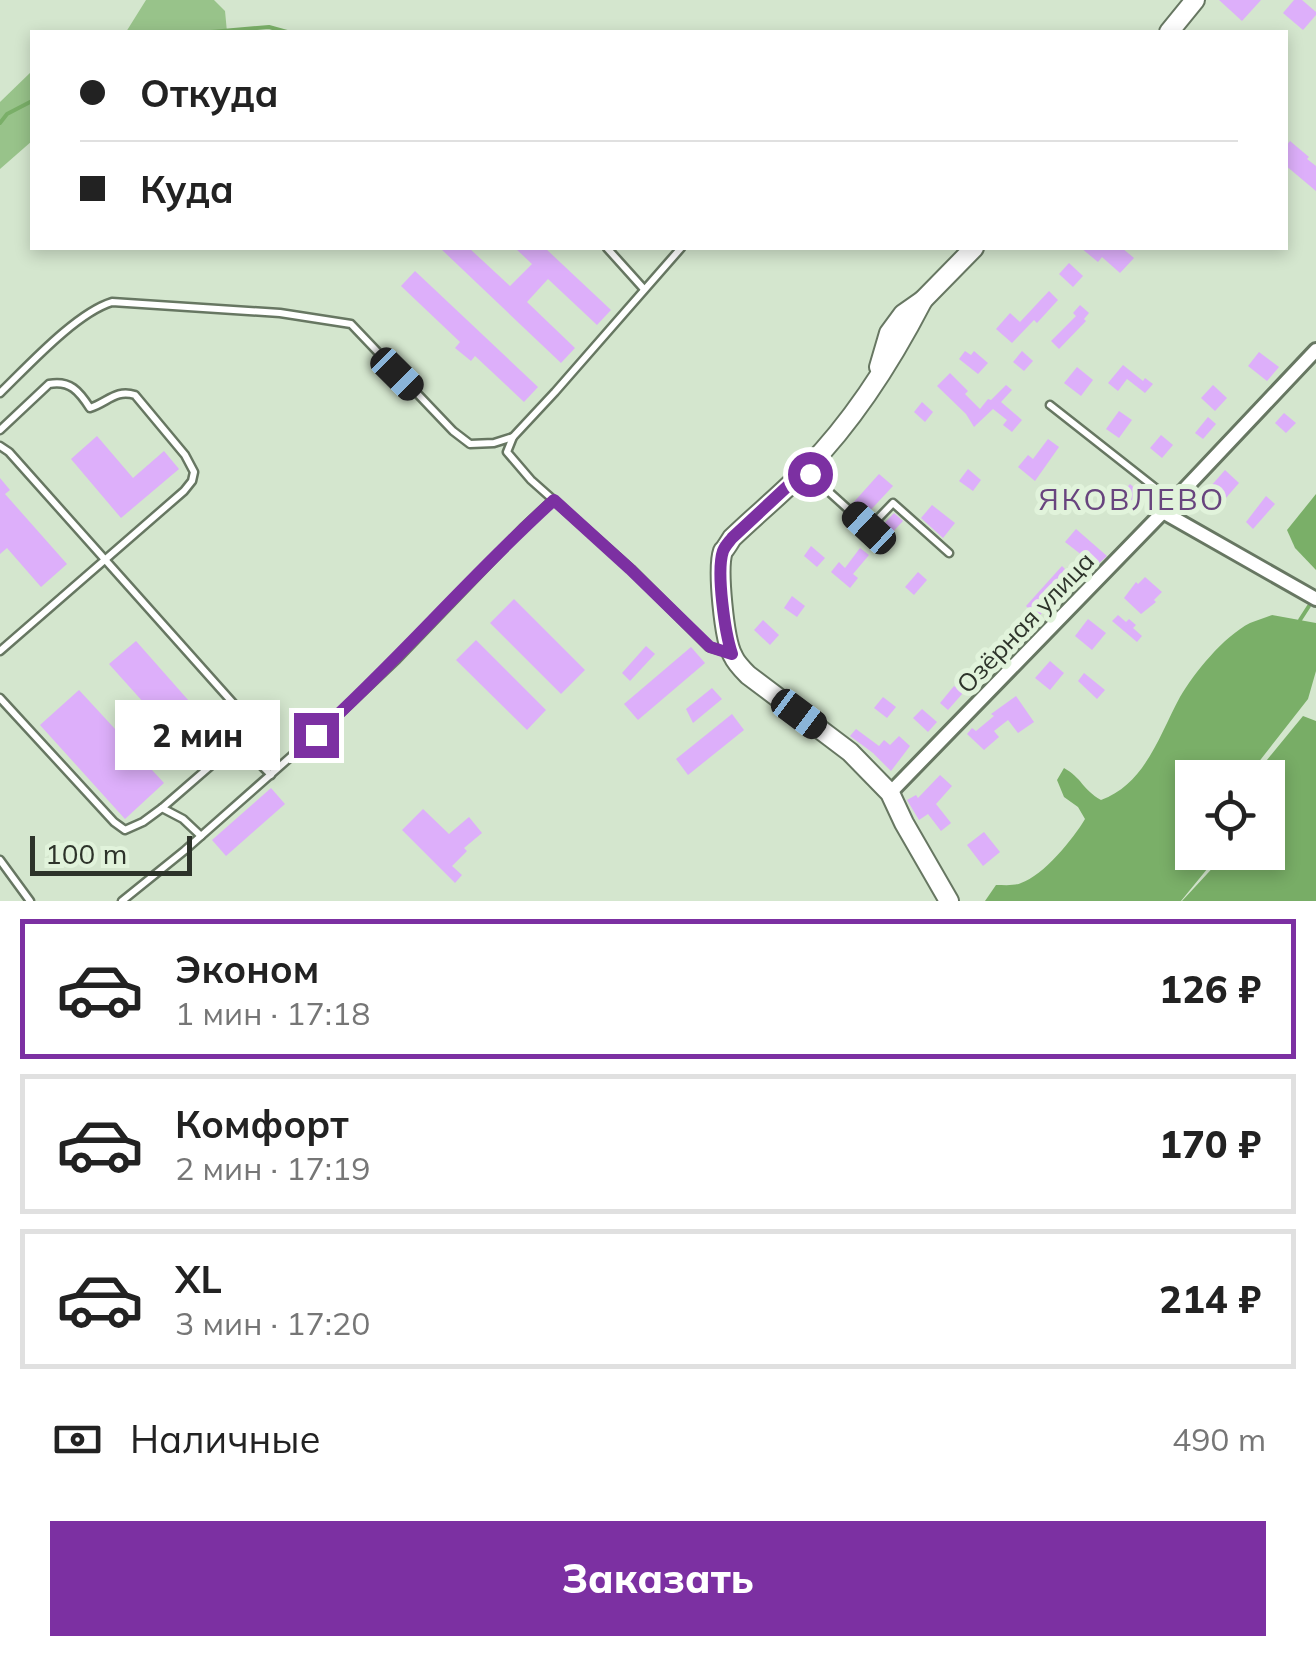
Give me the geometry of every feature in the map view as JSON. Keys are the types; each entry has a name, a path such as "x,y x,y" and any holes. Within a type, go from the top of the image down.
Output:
{"street":[{"path":"1170,30 1195,0"},
{"path":"949,901 890,793 850,752 748,675 732,654 721,565 732,538 805,470 841,429 901,344 923,300 972,250"},
{"name":"Озёрная улица","path":"890,793 1316,350"},
{"path":"1168,507 1316,600"}],"lane":[{"path":"608,250 643,288"},
{"path":"0,392 75,324 99,306 112,302 280,314 351,324 453,431 470,444 494,443 512,436 555,392 679,250"},
{"path":"0,430 50,384 70,385 90,408 116,393 136,394 194,472 184,491 0,652"},
{"path":"1050,404 1168,507"},
{"path":"512,436 507,452 531,480 710,647 732,654"},
{"path":"0,446 241,712 246,726 238,742 162,808 125,830 0,698"},
{"path":"805,470 869,528 892,502 949,553"},
{"path":"122,901 271,776 397,660 554,500"},
{"path":"238,742 271,776"},
{"path":"162,808 201,836"},
{"path":"0,860 30,901"}],"shaded area":[{"path":"146,0 214,0 225,11 227,30 127,30"},
{"path":"30,73 30,143 0,169 0,102"},
{"path":"1316,494 1316,570 1295,548 1287,530"},
{"path":"1272,615 1316,623 1316,671 1308,699 1260,760 1175,760 1175,870 1206,870 1181,901 985,901 996,885 1019,884 1039,873 1066,846 1085,819 1078,807 1064,797 1057,780 1064,768 1101,800 1129,783 1157,743 1193,677 1230,637 1250,623"},
{"path":"1303,716 1316,721 1316,901 1182,901 1211,870 1285,870 1285,760 1267,760"}],"building":[{"path":"1219,0 1261,0 1242,21"},
{"path":"1294,0 1302,0 1316,12 1303,30 1283,13"},
{"path":"1290,141 1316,166 1316,191 1288,168"},
{"path":"442,250 471,250 510,286 532,264 517,250 547,250 611,310 597,325 548,279 527,302 575,348 561,363"},
{"path":"1083,250 1124,250 1134,258 1120,273 1102,257 1098,262"},
{"path":"1069,263 1083,276 1073,287 1059,274"},
{"path":"415,271 538,387 524,402 475,356 471,361 455,348 460,342 401,286"},
{"path":"1049,291 1058,300 1012,343 996,329 1010,313 1020,322"},
{"path":"1080,305 1089,313 1086,321 1059,349 1051,341 1076,316 1073,313"},
{"path":"965,351 971,355 974,351 988,363 978,374 959,359"},
{"path":"1022,351 1033,361 1024,371 1013,362"},
{"path":"1259,352 1279,367 1267,381 1248,366"},
{"path":"1123,365 1153,384 1145,393 1127,379 1118,391 1108,383"},
{"path":"1077,367 1093,380 1081,396 1064,383"},
{"path":"950,373 980,409 1006,385 1012,390 1001,402 1022,420 1012,432 1003,425 1007,420 993,409 974,427 937,386"},
{"path":"1213,385 1227,398 1215,411 1201,398"},
{"path":"922,402 933,412 925,422 914,412"},
{"path":"1119,411 1132,420 1119,438 1106,429"},
{"path":"1284,413 1296,423 1286,433 1275,423"},
{"path":"1208,417 1216,424 1203,439 1195,433"},
{"path":"1161,435 1173,445 1162,458 1150,448"},
{"path":"97,436 133,478 164,451 179,469 121,518 71,459"},
{"path":"1048,439 1059,447 1035,481 1018,467 1028,455 1033,459"},
{"path":"968,469 981,480 973,491 959,481"},
{"path":"1225,470 1239,483 1225,499 1211,486"},
{"path":"879,474 893,486 866,515 853,503"},
{"path":"0,478 10,490 5,494 67,564 41,587 7,548 0,554"},
{"path":"1130,484 1139,492 1129,504 1119,496"},
{"path":"1266,496 1275,504 1253,529 1246,522"},
{"path":"932,505 955,523 943,538 921,518"},
{"path":"894,513 903,521 889,536 880,528"},
{"path":"1076,529 1107,556 1096,566 1065,542"},
{"path":"811,546 825,558 817,567 804,556"},
{"path":"860,548 869,555 853,574 858,578 850,588 831,572 839,562 845,568"},
{"path":"1062,566 1075,579 1038,617 1026,606"},
{"path":"918,572 927,580 914,595 905,587"},
{"path":"1145,577 1162,592 1141,614 1124,598"},
{"path":"792,596 805,606 797,617 784,608"},
{"path":"514,599 585,670 561,694 490,623"},
{"path":"1118,615 1136,625 1133,628 1142,636 1137,642 1112,621"},
{"path":"1088,619 1106,633 1092,650 1075,636"},
{"path":"763,620 779,635 770,645 754,630"},
{"path":"476,640 546,710 527,730 456,660"},
{"path":"136,641 219,735 193,758 159,720 129,745 164,783 125,819 40,725 79,690 115,729 144,703 109,664"},
{"path":"646,646 655,654 630,681 622,673"},
{"path":"691,647 705,663 638,720 624,704"},
{"path":"1050,661 1064,673 1050,690 1035,678"},
{"path":"1084,673 1105,690 1097,699 1078,681"},
{"path":"954,686 963,693 948,710 940,703"},
{"path":"712,688 722,699 693,723 686,709"},
{"path":"1016,696 1034,722 1018,733 1008,720 994,731 999,737 984,750 967,734 972,728 976,731"},
{"path":"883,697 896,707 887,718 874,708"},
{"path":"922,709 937,722 928,732 913,718"},
{"path":"732,714 744,730 688,775 676,759"},
{"path":"856,729 879,746 884,740 890,745 899,736 910,746 891,771 850,736"},
{"path":"940,775 952,786 936,804 951,823 941,831 928,814 919,820 907,800 916,795 918,798"},
{"path":"271,788 285,804 226,856 212,840"},
{"path":"423,809 449,834 469,817 482,833 464,848 467,851 452,866 462,875 455,883 402,830"},
{"path":"984,832 1000,852 983,866 967,845"}],"waterway":[{"path":"234,30 280,30"},
{"path":"0,123 7,114 30,102"},
{"path":"1300,620 1309,606"}],"district":[{"name":"ЯКОВЛЕВО","path":"1132,499"}],"route":[{"path":"316,735 397,660 554,500 710,647 732,654 722,589 724,551 732,538 805,470 810,474"}]}
